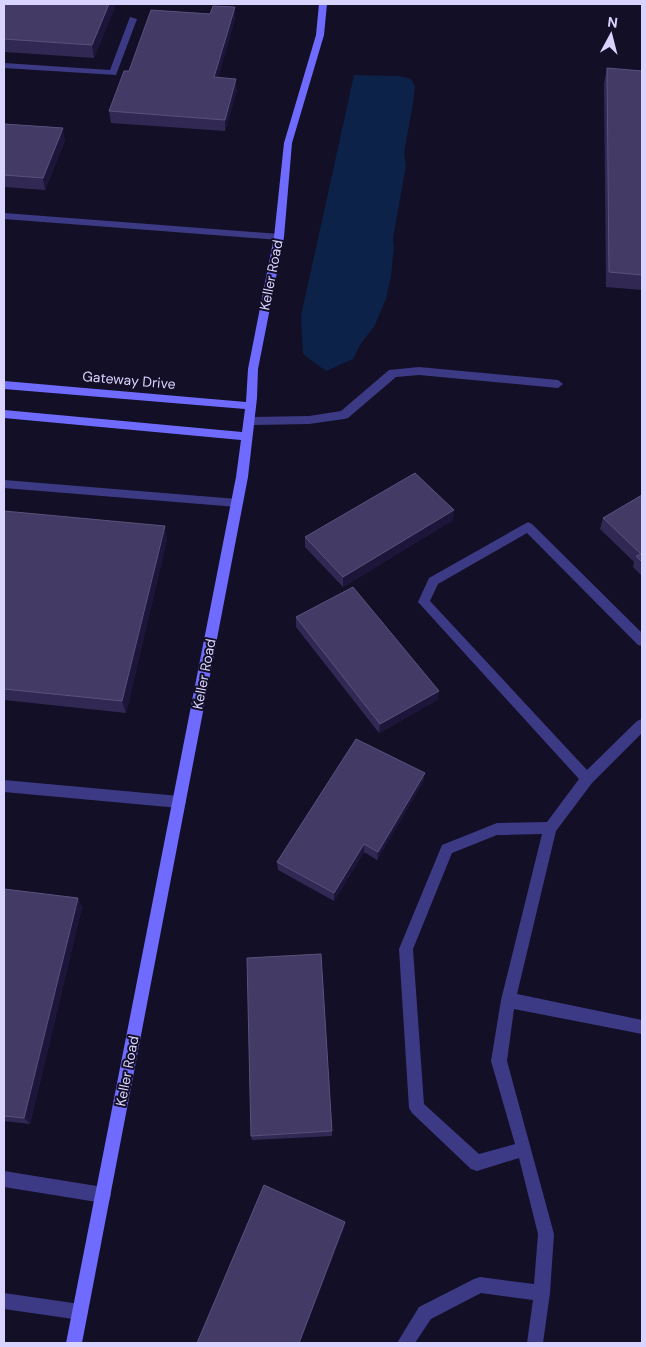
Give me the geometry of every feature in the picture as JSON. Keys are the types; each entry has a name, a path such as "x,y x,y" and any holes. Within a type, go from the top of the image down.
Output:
{"street":[{"name":"Keller Road","path":"74,1343 237,503 251,406 253,369 279,237 288,143 320,35 324,4"},
{"name":"Gateway Drive","path":"4,385 251,406"},
{"path":"4,414 247,436"}],"lane":[{"path":"4,66 113,73 133,18"},
{"path":"4,216 279,237"},
{"path":"249,421 309,420 344,415 393,373 419,371 558,384"},
{"path":"4,484 237,503"},
{"path":"587,780 424,602 433,581 528,527 642,641"},
{"path":"535,1343 542,1293 546,1234 499,1061 508,1000 550,828 587,780 642,725"},
{"path":"4,786 179,802"},
{"path":"524,1149 477,1164 417,1108 406,948 448,849 497,829 550,828"},
{"path":"508,1000 642,1027"},
{"path":"4,1179 102,1195"},
{"path":"405,1343 425,1313 480,1285 542,1293"},
{"path":"4,1301 80,1312"}],"water":[{"path":"354,75 399,76 411,79 415,86 404,152 406,166 393,238 391,276 386,299 374,327 361,343 353,359 326,371 303,354 301,316"}],"building":[{"path":"4,4 109,4 92,45 4,39"},
{"path":"213,6 235,7 214,77 236,79 225,120 109,111 124,71 129,71 151,10 210,14"},
{"path":"607,68 642,71 642,275 609,272"},
{"path":"4,124 63,128 43,178 4,175"},
{"path":"415,473 454,510 343,577 305,537"},
{"path":"642,495 642,562 636,556 641,554 603,518"},
{"path":"4,511 165,526 122,701 4,689"},
{"path":"353,587 439,691 380,724 296,617"},
{"path":"356,739 425,773 378,852 364,844 334,893 277,862"},
{"path":"4,889 78,898 24,1118 4,1116"},
{"path":"321,954 332,1131 251,1136 247,958"},
{"path":"264,1185 345,1222 299,1343 197,1343"}]}
